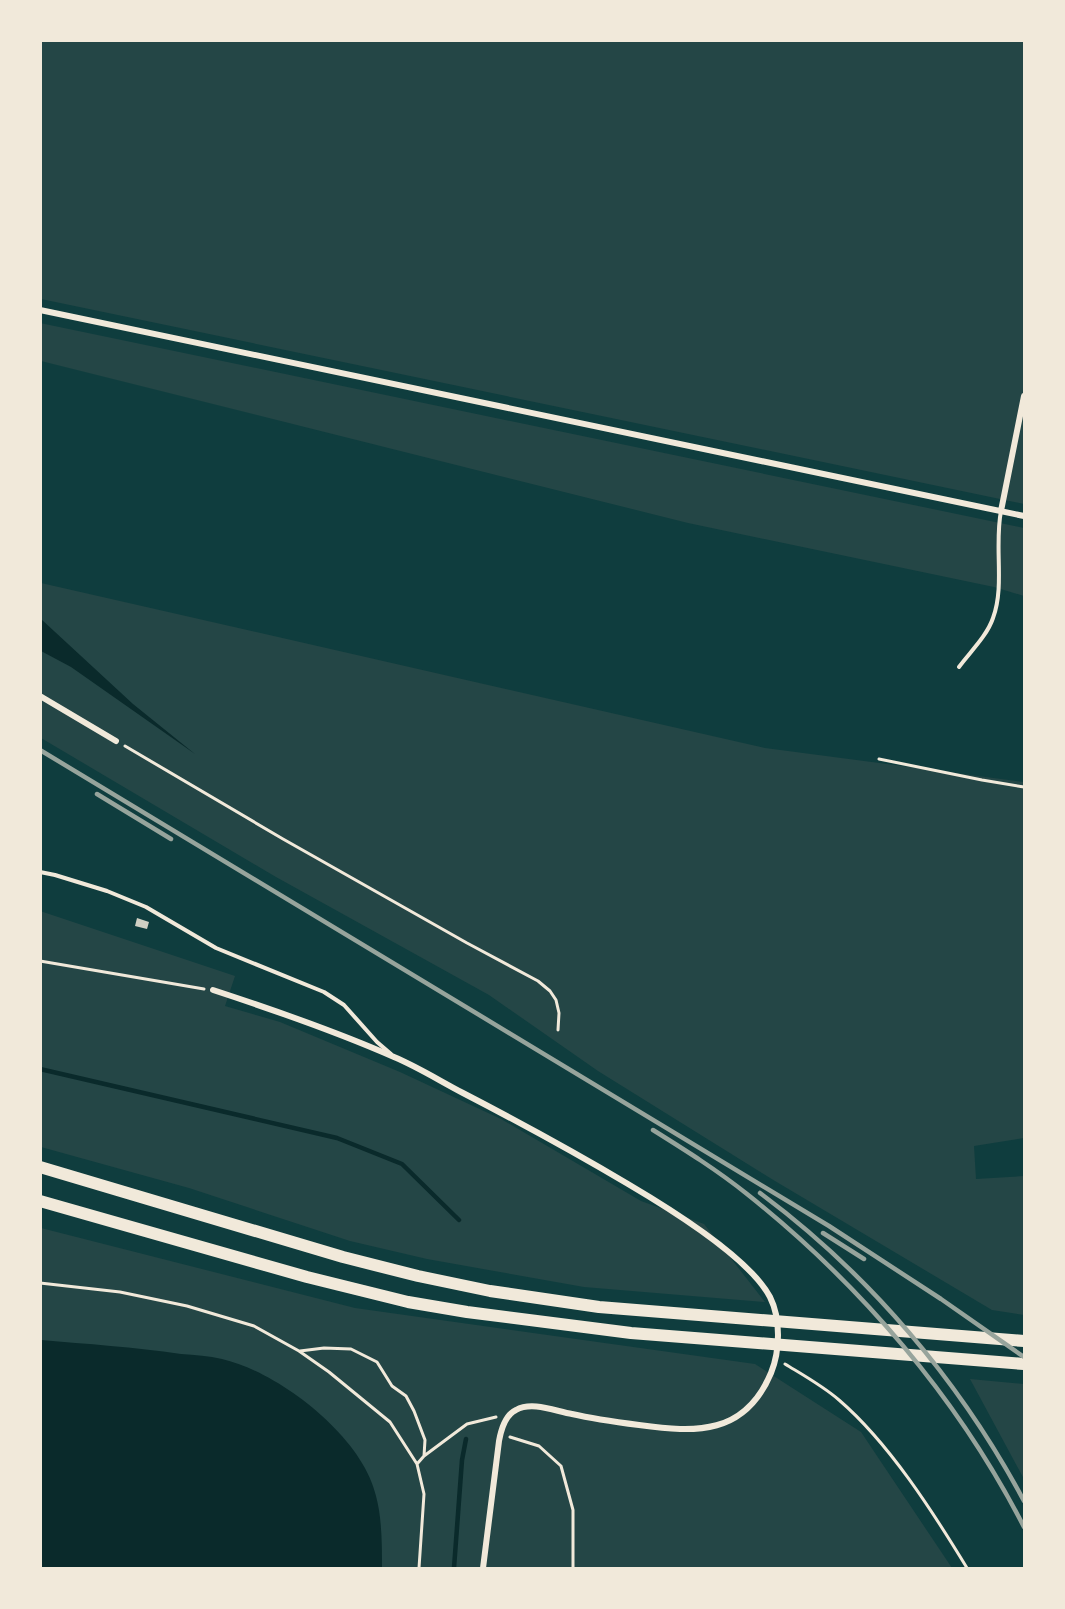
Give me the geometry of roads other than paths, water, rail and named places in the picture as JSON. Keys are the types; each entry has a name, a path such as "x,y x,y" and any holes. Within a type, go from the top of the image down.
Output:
{"highway":[{"path":"40,1167 284,1241 418,1276 555,1301 686,1314 1024,1341"},
{"path":"40,1201 278,1269 408,1302 540,1323 1024,1364"}],"street":[{"path":"40,310 1024,516"},
{"path":"1001,511 1024,396"},
{"path":"40,696 116,741"},
{"path":"213,990 298,1018 396,1058 541,1133 673,1211 748,1271 767,1292 774,1308 777,1329 776,1358 768,1380 752,1404 735,1418 710,1428 689,1430 662,1429 592,1419 532,1406 520,1408 510,1414 501,1431 483,1569"}],"lane":[{"path":"959,667 994,617 998,598 997,532 1001,511"},
{"path":"40,872 107,891 146,907 216,948 324,992 344,1005 377,1042 396,1058"}],"waterway":[{"path":"40,1069 337,1138 402,1164 459,1220"},
{"path":"454,1568 462,1460 466,1439"}],"railway":[{"path":"40,750 829,1226 941,1299 1024,1357"},
{"path":"97,794 171,839"},
{"path":"653,1130 713,1168 747,1194 789,1229 867,1305 903,1346 969,1433 1024,1527"},
{"path":"760,1193 838,1258 909,1332 971,1414 1024,1501"},
{"path":"823,1233 864,1259"}]}
